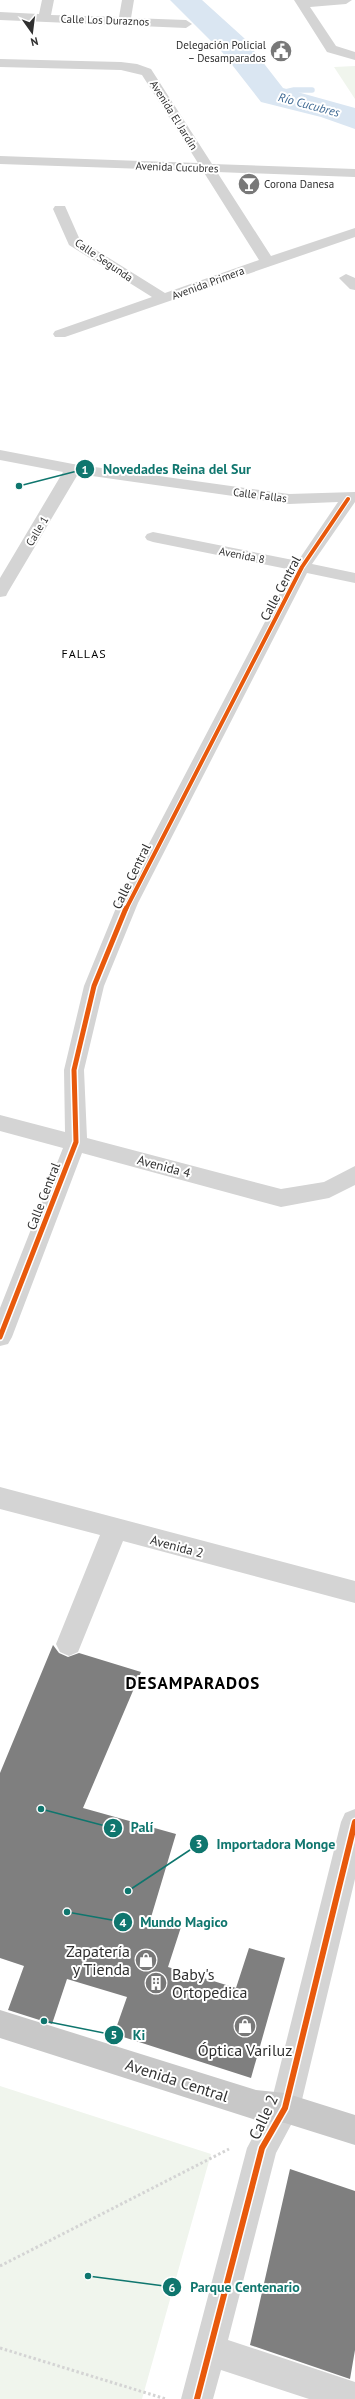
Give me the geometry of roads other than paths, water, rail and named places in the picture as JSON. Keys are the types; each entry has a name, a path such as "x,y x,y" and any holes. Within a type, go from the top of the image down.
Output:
{"main road":[{"name":"Avenida Central","path":"0,2024 256,2105 285,2108 355,2130"}],"street":[{"path":"44,18 48,0"},
{"path":"124,21 128,0"},
{"path":"301,2 346,0"},
{"path":"301,2 331,49 355,56"},
{"name":"Calle Los Duraznos","path":"0,16 186,24"},
{"name":"Avenida El Jardín","path":"0,63 121,66 137,68 147,72 267,262"},
{"name":"Avenida Cucubres","path":"0,160 355,173"},
{"name":"Calle Segunda","path":"60,209 74,242 164,299"},
{"name":"Avenida Primera","path":"60,334 355,232"},
{"name":"Calle Fallas","path":"0,455 73,469 288,499 352,498"},
{"name":"Calle 1","path":"0,592 73,469"},
{"name":"Calle Central","path":"0,1337 76,1142 74,1070 94,986 128,903 302,568 352,498"},
{"name":"Avenida 8","path":"153,538 355,578"},
{"name":"Avenida 4","path":"0,1123 76,1142 281,1198 329,1190 355,1174"},
{"name":"Avenida 2","path":"0,1498 355,1592"},
{"path":"69,1644 115,1529"},
{"name":"Calle 2","path":"197,2399 262,2148 285,2108 355,1822"},
{"path":"209,2350 355,2398"}],"waterway":[{"name":"Río Cucubres","path":"185,0 233,45 272,95 332,110 355,119"},
{"path":"272,95 294,90 312,90"}],"place":[{"name":"Delegación Policial – Desamparados","path":"281,51"},
{"name":"Corona Danesa","path":"249,184"},
{"name":"Novedades Reina del Sur","path":"19,486"},
{"name":"Palí","path":"41,1809"},
{"name":"Importadora Monge","path":"128,1891"},
{"name":"Mundo Magico","path":"67,1912"},
{"name":"Zapatería y Tienda","path":"146,1960"},
{"name":"Baby's Ortopedica","path":"156,1983"},
{"name":"Ki","path":"44,2021"},
{"name":"Óptica Variluz","path":"245,2026"},
{"name":"Parque Centenario","path":"88,2276"}],"district":[{"name":"FALLAS","path":"84,654"},
{"name":"DESAMPARADOS","path":"193,1683"}]}
